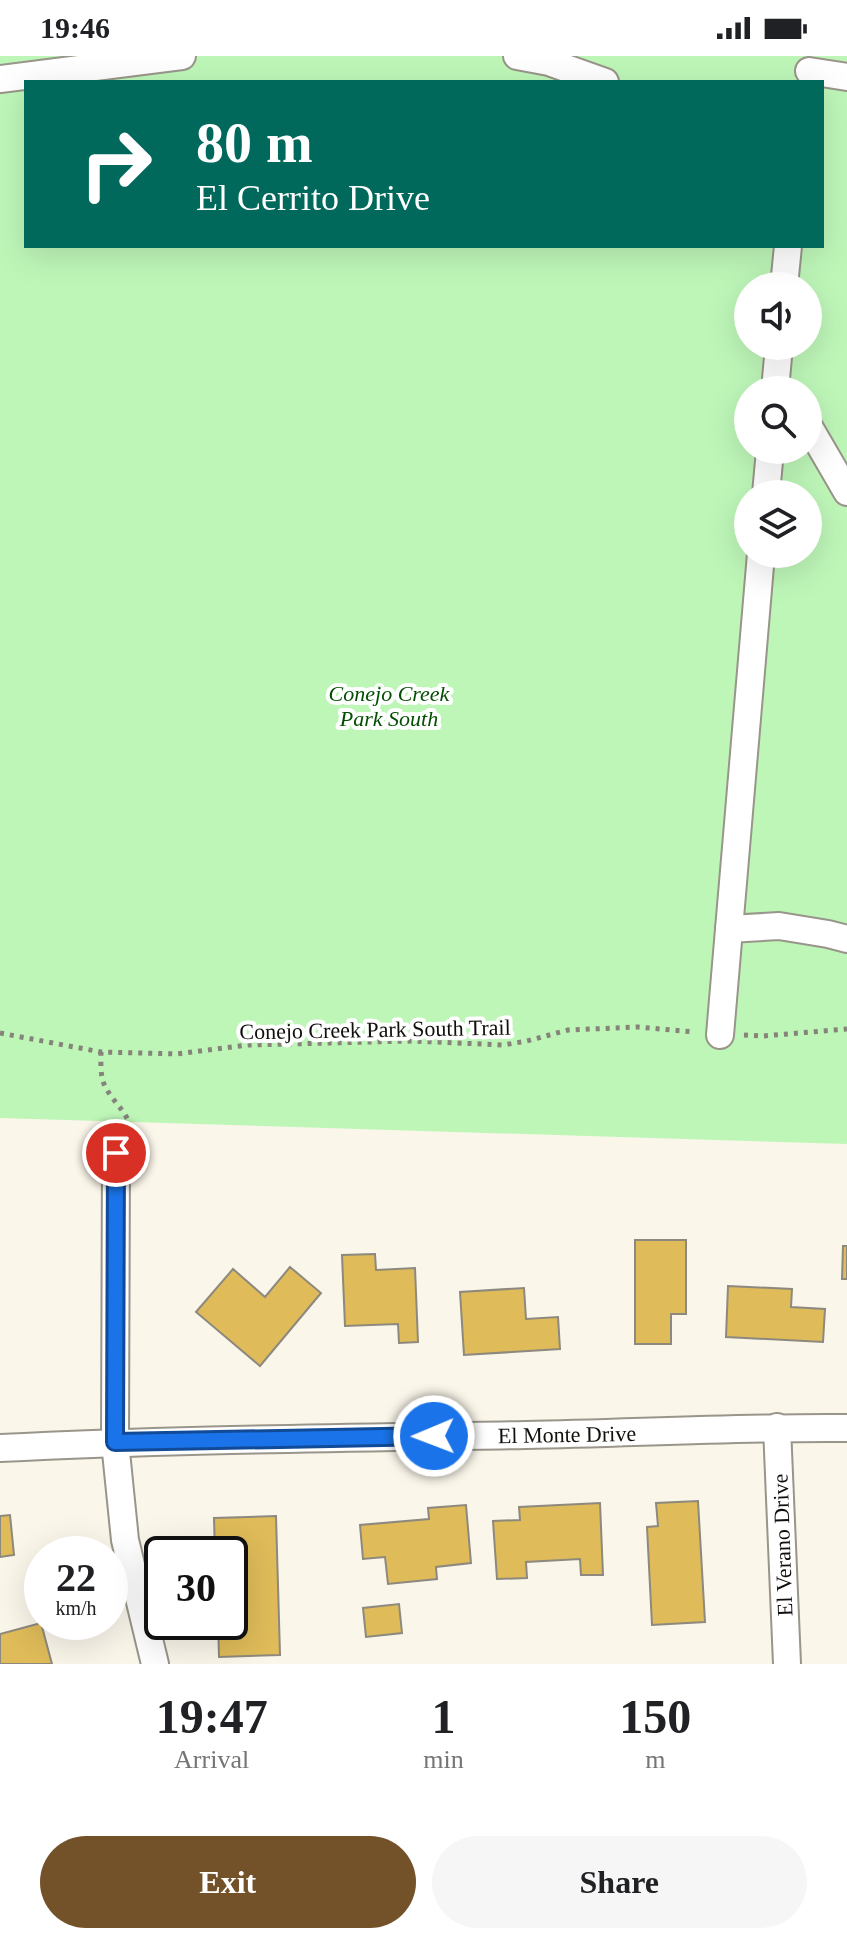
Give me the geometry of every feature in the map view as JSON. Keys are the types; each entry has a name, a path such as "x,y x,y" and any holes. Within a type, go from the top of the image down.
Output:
{"street":[{"path":"0,79 182,56"},
{"path":"517,56 549,62 599,80"},
{"path":"809,70 847,77"},
{"path":"785,272 788,248"},
{"path":"822,449 847,492"},
{"path":"720,1035 760,568"},
{"path":"729,929 779,926 847,939"},
{"path":"116,1153 115,1442 125,1540 155,1664"},
{"name":"El Verano Drive","path":"777,1427 787,1664"},
{"name":"El Monte Drive","path":"0,1448 115,1442 847,1428"}],"path":[{"name":"Conejo Creek Park South Trail","path":"0,1033 101,1052 177,1054 248,1045 413,1041 503,1045 568,1030 638,1027 763,1036 847,1029"},
{"path":"101,1052 100,1068 104,1085 132,1124 131,1138 116,1153"}],"green space":[{"name":"Conejo Creek Park South","path":"0,56 847,56 847,1144 0,1118"}],"building":[{"path":"635,1240 686,1240 686,1314 671,1314 671,1344 635,1344"},
{"path":"843,1246 847,1246 847,1279 842,1279"},
{"path":"375,1254 376,1270 415,1268 418,1342 399,1343 398,1324 345,1326 342,1255"},
{"path":"290,1267 321,1293 260,1366 196,1312 233,1269 265,1297"},
{"path":"728,1286 792,1289 791,1307 825,1309 823,1342 726,1337"},
{"path":"524,1288 526,1319 558,1317 560,1349 464,1355 460,1292"},
{"path":"698,1501 705,1622 652,1625 647,1527 658,1526 656,1503"},
{"path":"600,1503 603,1575 581,1575 580,1559 526,1562 527,1578 497,1579 493,1521 520,1520 519,1507"},
{"path":"466,1505 471,1563 436,1567 437,1579 388,1584 385,1557 363,1559 360,1525 429,1519 428,1508"},
{"path":"10,1515 14,1555 0,1557 0,1516"},
{"path":"276,1516 280,1655 219,1657 219,1640 248,1640 248,1536 214,1536 214,1518"},
{"path":"399,1604 402,1633 366,1637 363,1608"},
{"path":"24,1628 24,1640 46,1640 52,1664 0,1664 0,1634"}],"route":[{"path":"116,1153 115,1442 434,1436"}]}
